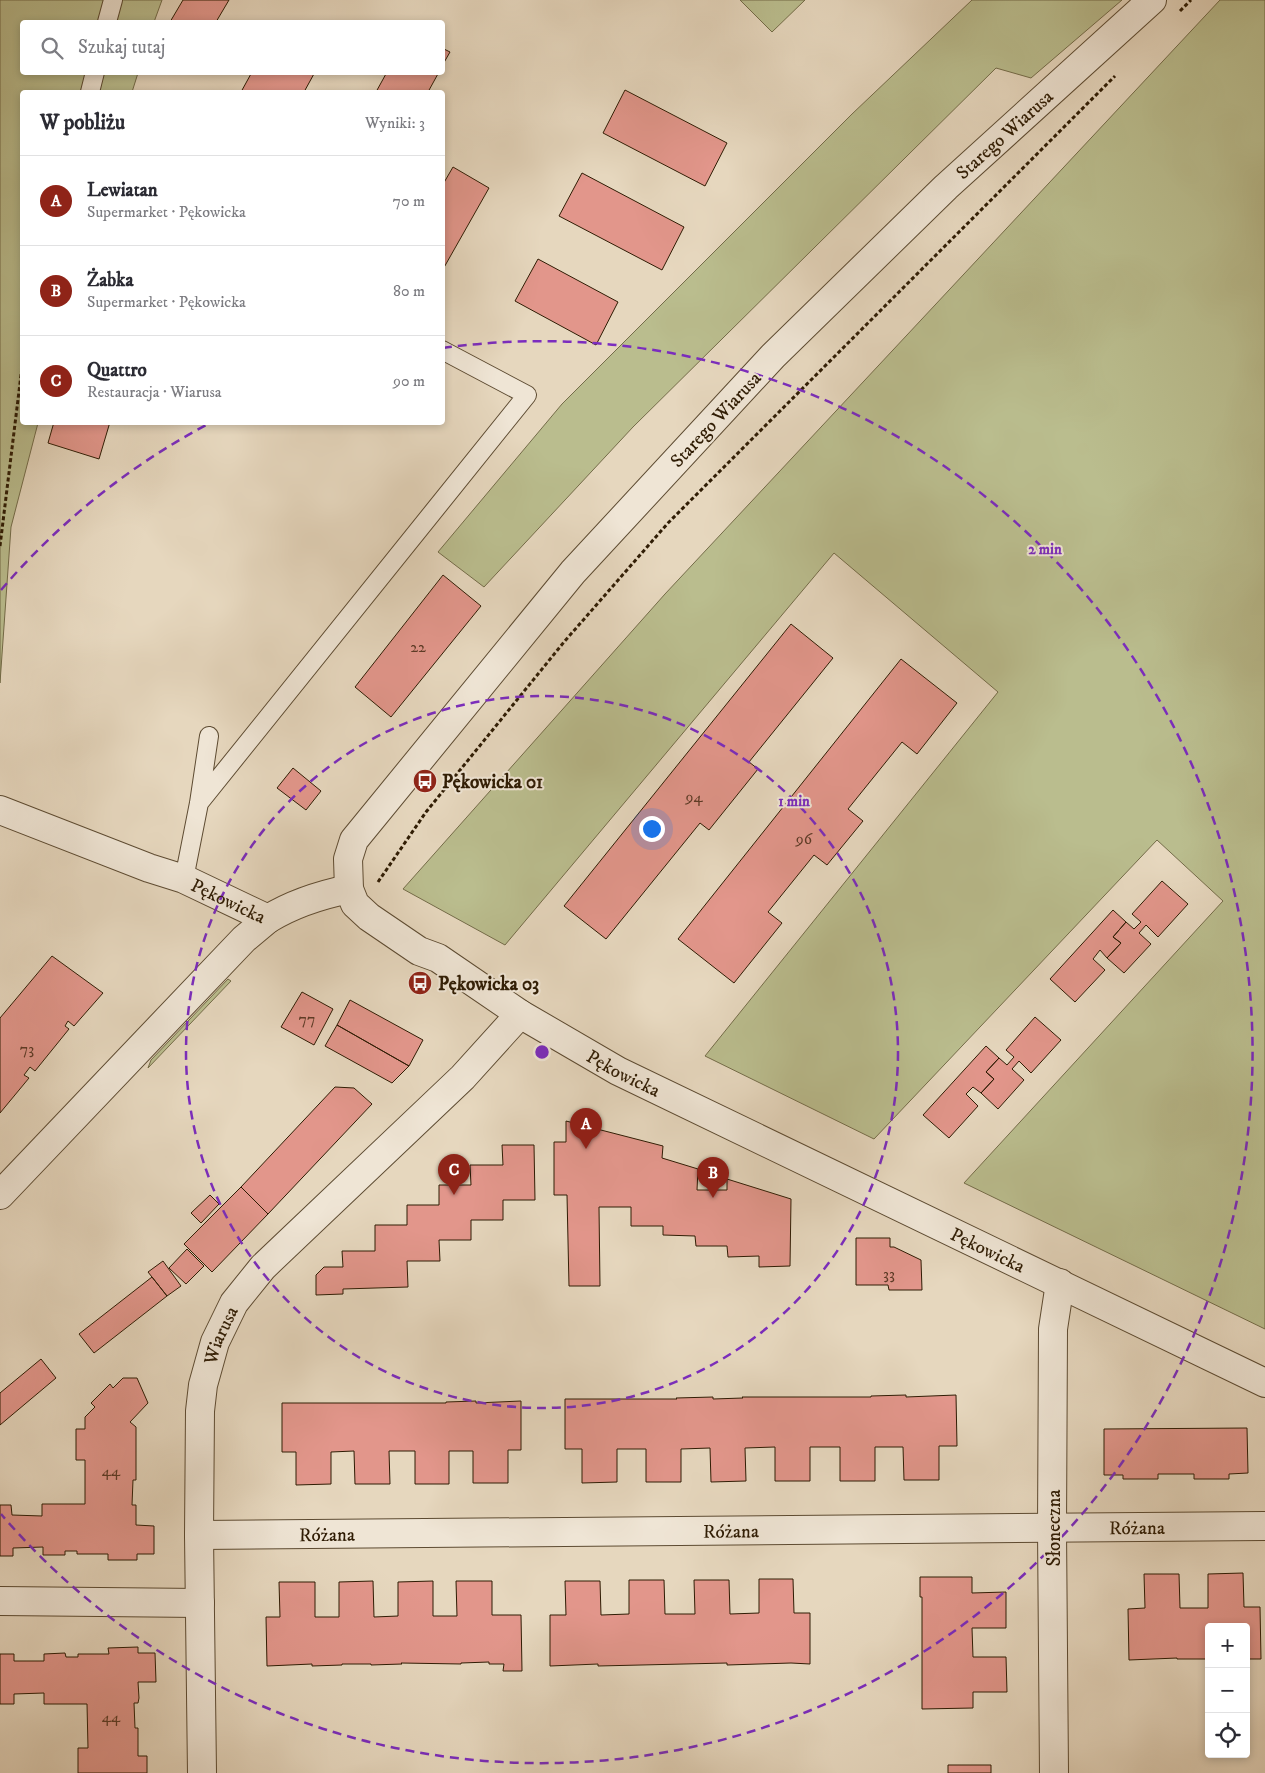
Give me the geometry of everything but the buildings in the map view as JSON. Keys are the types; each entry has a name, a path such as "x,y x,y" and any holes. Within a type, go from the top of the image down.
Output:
{"street":[{"name":"Starego Wiarusa","path":"361,889 348,859 354,840 573,572 773,356 946,187 1152,0"},
{"name":"Pękowicka","path":"0,810 148,868 184,880 268,918 288,906 330,893 361,889 355,904 369,918 419,951 438,958 520,1014 618,1071 1265,1383"},
{"path":"0,1195 244,939 268,918"},
{"name":"Wiarusa","path":"202,1773 199,1535 200,1411 203,1385 215,1342 234,1302 263,1267 463,1077 520,1014"},
{"name":"Słoneczna","path":"1054,1773 1053,1329 1060,1283"},
{"name":"Różana","path":"199,1535 1265,1526"},
{"path":"0,1601 200,1603"}],"lane":[{"path":"108,20 113,0"},
{"path":"90,90 94,75"},
{"path":"199,802 527,395 445,352"},
{"path":"184,880 209,736"}],"path":[{"path":"1177,14 1191,0"},
{"path":"361,889 564,642 668,523 1120,71"},
{"path":"0,546 20,383"}],"green space":[{"path":"0,0 162,0 155,20 20,20 20,75 137,75 133,90 20,90 20,425 37,425 11,527 0,683"},
{"path":"740,0 805,0 772,32"},
{"path":"972,0 1122,0 1031,78 996,68 633,427 484,587 438,552 562,404 852,114"},
{"path":"1220,0 1265,0 1265,1329 964,1183 1223,901 1157,840 874,1139 705,1056 998,692 834,553 505,945 403,889 665,594"},
{"path":"228,979 231,981 148,1068 151,1060"}],"place":[{"name":"Pękowicka 01","path":"425,781"},
{"name":"Pękowicka 03","path":"420,983"},
{"name":"Lewiatan","path":"586,1149"},
{"name":"Quattro","path":"454,1195"},
{"name":"Żabka","path":"713,1198"}]}
